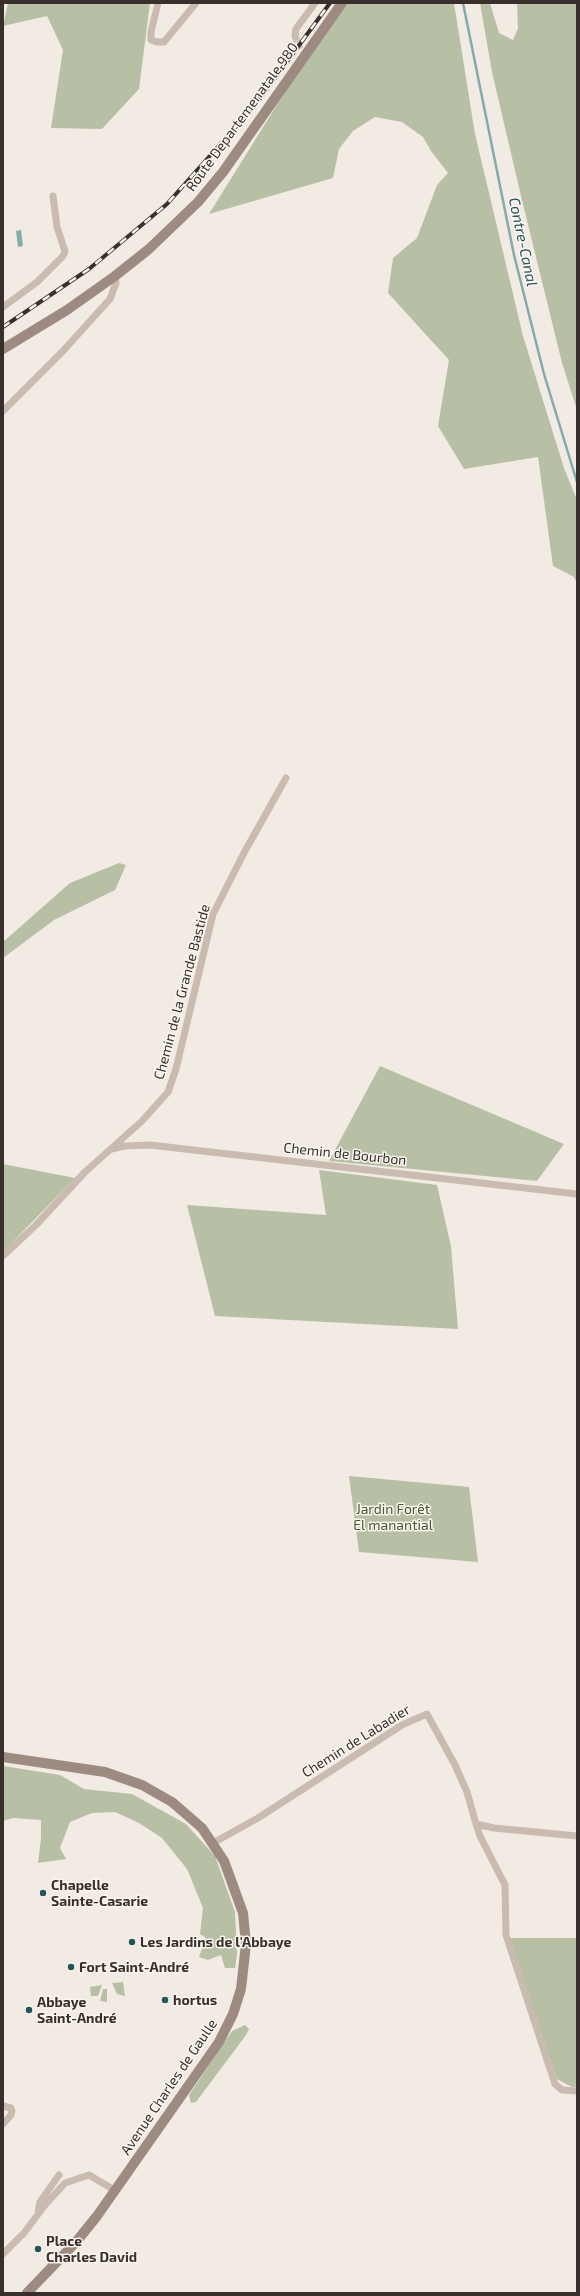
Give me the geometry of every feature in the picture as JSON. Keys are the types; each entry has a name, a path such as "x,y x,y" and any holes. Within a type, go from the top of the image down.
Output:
{"main road":[{"name":"Route Departemenatale 980","path":"3,349 102,286 115,276 149,249 211,188 302,52 342,3"},
{"name":"Avenue Charles de Gaulle","path":"3,1757 86,1768 126,1778 156,1792 172,1802 202,1828 213,1843 232,1878 243,1913 246,1956 237,2003 216,2048 116,2191 76,2242 27,2293"}],"street":[{"path":"158,3 151,32 151,40 157,42 164,42 196,3"},
{"path":"295,36 296,29 315,3"},
{"path":"3,307 37,282 63,256 65,251 57,227 53,196"},
{"path":"3,411 63,351 110,299 116,284 115,276"},
{"name":"Chemin de la Grande Bastide","path":"3,1256 36,1225 84,1172 142,1121 168,1092 176,1069 213,914 245,851 286,778"},
{"name":"Chemin de Bourbon","path":"110,1150 124,1146 150,1145 577,1194"},
{"name":"Chemin de Labadier","path":"213,1843 258,1818 402,1725 427,1714 455,1765 467,1792 476,1824"},
{"path":"476,1824 494,1828 577,1836"},
{"path":"476,1824 480,1836 505,1885 506,1935 555,2084 562,2090 577,2091"},
{"path":"3,2106 11,2108 11,2115 3,2124"},
{"path":"38,2215 40,2202 59,2175"},
{"path":"3,2254 24,2233 60,2187 71,2180 89,2175 116,2191"}],"green space":[{"path":"8,3 150,3 139,89 102,129 51,128 63,50 47,16 3,26"},
{"path":"348,3 454,3 475,134 523,336 564,468 577,500 577,583 574,577 553,566 538,457 464,469 438,426 449,360 388,293 393,258 417,238 437,185 448,173 431,151 423,137 402,122 375,117 353,131 339,149 333,178 209,214 288,87"},
{"path":"480,3 490,3 499,33 513,40 518,28 517,3 577,3 577,410 562,363 521,196 492,72"},
{"path":"119,863 126,865 115,890 54,920 3,958 3,942 70,883"},
{"path":"380,1066 564,1144 537,1181 329,1161"},
{"path":"3,1164 75,1178 3,1252"},
{"path":"319,1170 437,1185 451,1246 458,1329 215,1316 187,1205 326,1215"},
{"name":"Jardin Forêt El manantial","path":"349,1476 469,1487 478,1562 359,1552"},
{"path":"3,1766 60,1775 84,1789 132,1794 186,1824 215,1856 235,1912 237,1954 235,1968 225,1968 221,1955 208,1960 199,1957 206,1938 200,1934 203,1908 187,1869 162,1838 139,1823 115,1812 92,1813 70,1822 60,1848 66,1859 38,1863 41,1839 41,1820 13,1818 3,1821"},
{"path":"509,1938 577,1938 577,2087 572,2087 557,2079"},
{"path":"123,1982 125,1996 117,1994 112,1983"},
{"path":"102,1985 98,1996 91,1996 90,1987"},
{"path":"103,1989 107,1989 107,2002 100,2001"},
{"path":"245,2025 249,2029 246,2035 196,2102 191,2103 189,2095 232,2031"}],"water":[{"path":"21,230 23,246 18,247 16,231"}],"waterway":[{"name":"Contre-Canal","path":"463,3 514,255 544,374 577,482"}],"tunnel":[{"path":"295,36 300,49"}],"railway":[{"path":"3,327 89,269 167,204 256,104 330,3"}],"place":[{"name":"Chapelle Sainte-Casarie","path":"43,1893"},
{"name":"Les Jardins de l'Abbaye","path":"132,1942"},
{"name":"Fort Saint-André","path":"71,1967"},
{"name":"hortus","path":"165,2000"},
{"name":"Abbaye Saint-André","path":"29,2010"},
{"name":"Place Charles David","path":"38,2249"}]}
